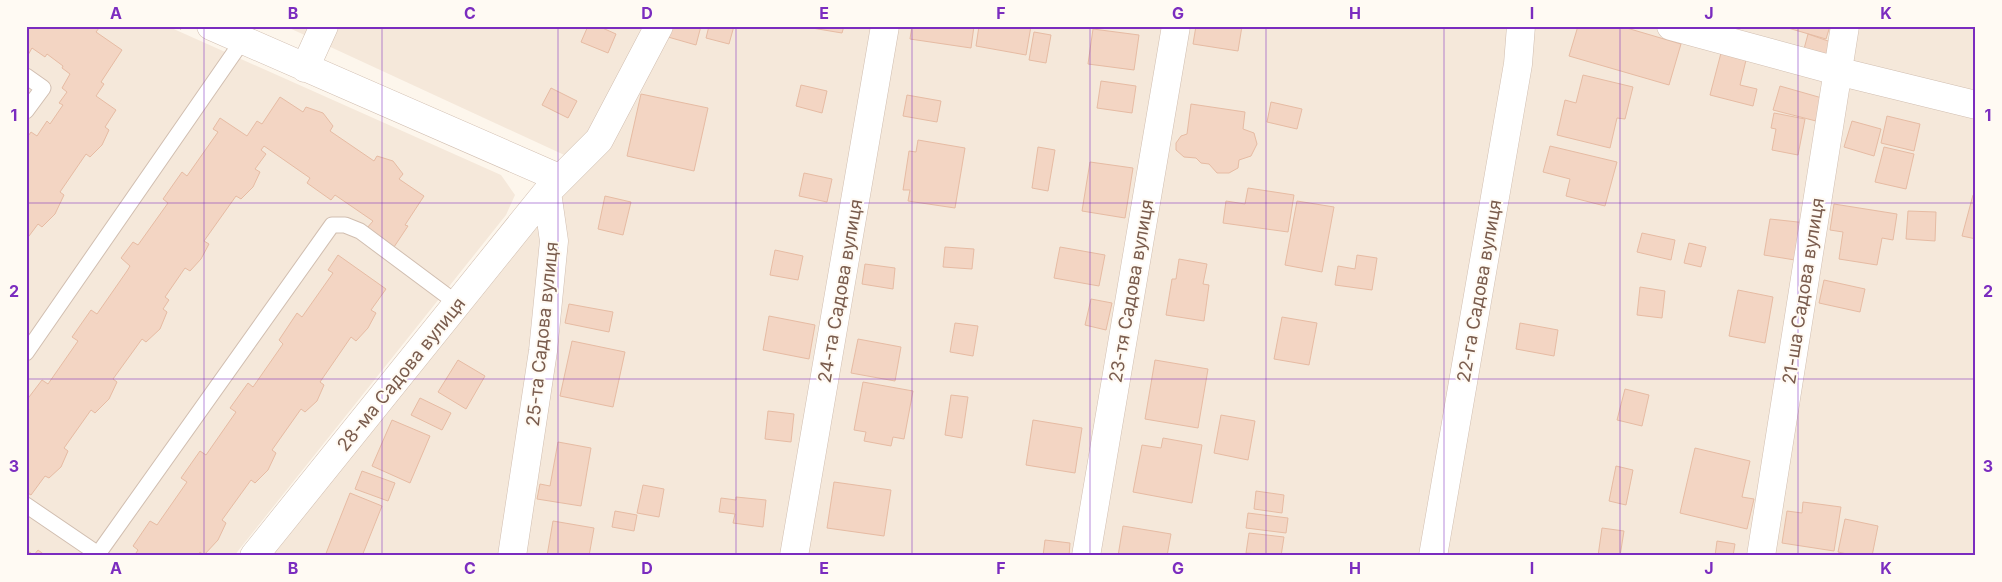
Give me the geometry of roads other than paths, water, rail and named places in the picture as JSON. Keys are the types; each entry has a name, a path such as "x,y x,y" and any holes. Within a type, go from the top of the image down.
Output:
{"street":[{"path":"211,26 305,68 553,185 599,140 659,26"},
{"path":"305,68 324,26"},
{"name":"24-та Садова вулиця","path":"794,556 885,26"},
{"name":"23-тя Садова вулиця","path":"1086,556 1176,26"},
{"name":"22-га Садова вулиця","path":"1433,556 1518,64 1521,26"},
{"path":"1671,26 1837,71 1976,105"},
{"name":"21-ша Садова вулиця","path":"1761,556 1845,26"},
{"name":"28-ма Садова вулиця","path":"254,556 553,185"},
{"name":"25-та Садова вулиця","path":"512,556 543,352 553,259 553,185"}],"lane":[{"path":"26,353 242,40"},
{"path":"26,76 43,88 26,111"},
{"path":"26,505 98,554 332,225 345,225 360,231 458,304"}]}
